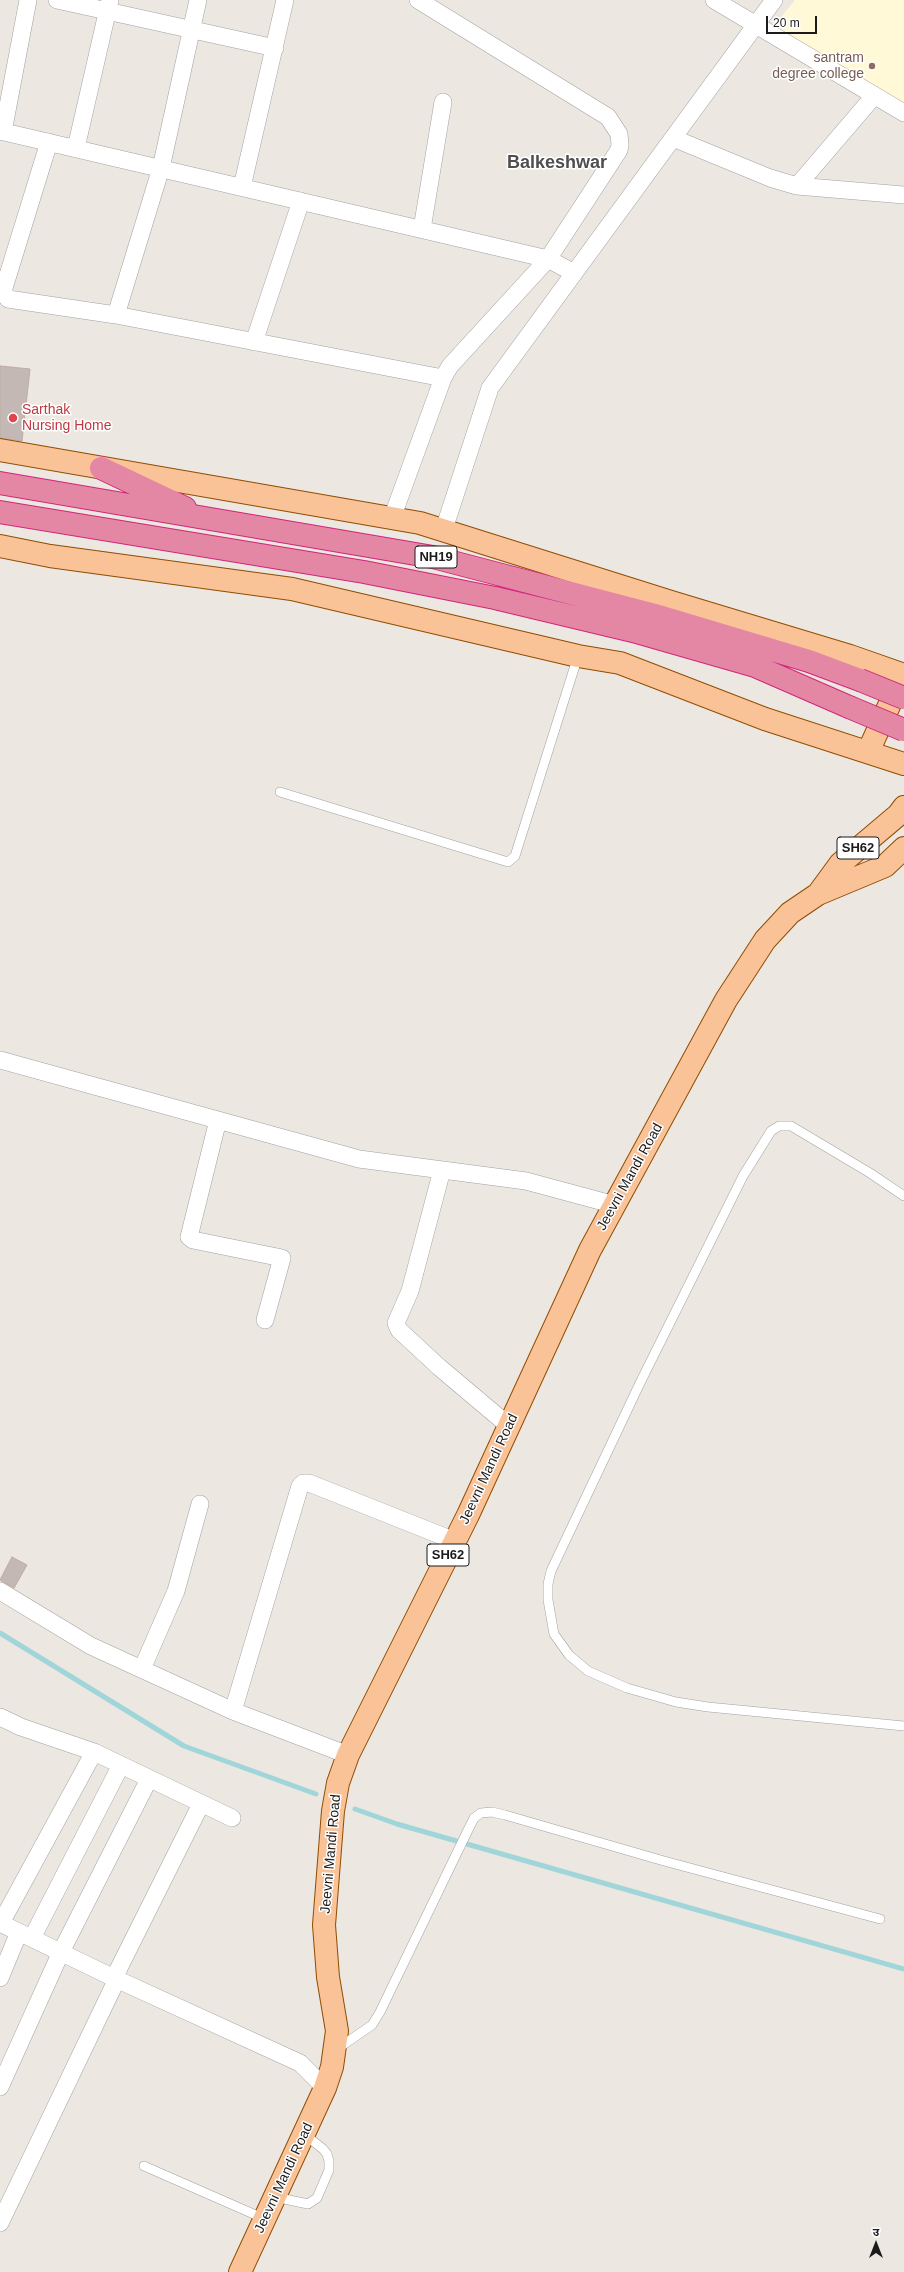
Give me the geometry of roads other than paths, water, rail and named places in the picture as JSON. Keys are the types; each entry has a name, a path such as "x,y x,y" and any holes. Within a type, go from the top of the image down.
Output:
{"highway":[{"path":"101,468 210,520"},
{"name":"NH19","path":"0,483 433,557 662,617 809,661 904,698"},
{"name":"NH19","path":"0,512 364,572 495,598 633,631 755,666 904,730"}],"main road":[{"path":"0,450 392,518 444,529 671,602 850,656 904,675 868,752"},
{"path":"0,546 50,556 292,589 578,656 620,663 765,719 904,764"},
{"name":"Jeevni Mandi Road","path":"818,894 840,864 898,816 904,807"},
{"name":"Jeevni Mandi Road","path":"240,2272 325,2088 335,2050 337,2031 328,1977 324,1925 333,1811 338,1783 348,1755 455,1541 590,1250 726,1000 765,940 790,913 818,894 885,866 904,848"}],"street":[{"path":"28,0 2,131 548,259 574,273"},
{"path":"57,0 108,6 192,30 275,48"},
{"path":"116,315 161,168 198,0"},
{"path":"242,187 285,0"},
{"path":"392,518 443,378 450,366 548,259 619,150 619,134 616,126 608,117 418,0"},
{"path":"714,0 904,113"},
{"path":"444,529 490,388 774,0"},
{"path":"76,148 108,6"},
{"path":"797,186 874,96"},
{"path":"422,229 443,102"},
{"path":"673,138 770,178 797,186 904,195"},
{"path":"49,142 4,288 4,294 8,299 116,315 443,378"},
{"path":"254,342 301,201"},
{"path":"0,1060 359,1159 526,1181 615,1205"},
{"path":"218,1120 189,1237 193,1240 282,1258 265,1320"},
{"path":"442,1170 410,1291 396,1323 399,1330 439,1367 509,1426"},
{"path":"233,1711 300,1486 303,1483 309,1483 455,1541"},
{"path":"142,1670 176,1591 200,1504"},
{"path":"0,1591 91,1646 233,1711 348,1755"},
{"path":"0,1717 21,1727 94,1752 232,1818"},
{"path":"94,1752 1,1923 116,1979 300,2063 325,2088"},
{"path":"0,1978 26,1935 121,1765"},
{"path":"0,2087 62,1952 149,1779"},
{"path":"0,2223 201,1804"}],"lane":[{"path":"280,792 508,862 515,856 578,656"},
{"path":"904,1196 870,1173 791,1126 779,1126 771,1131 742,1176 640,1383 551,1571 548,1584 548,1600 554,1634 569,1655 588,1672 627,1688 676,1702 708,1707 904,1726"},
{"path":"335,2050 372,2025 380,2012 474,1818 481,1813 492,1812 880,1919"},
{"path":"275,2197 308,2204 316,2198 329,2170 329,2161 323,2149 304,2134"},
{"path":"144,2166 265,2219"}],"waterway":[{"path":"0,1633 184,1746 316,1794"},
{"path":"355,1809 397,1824 904,1969"}],"place":[{"name":"santram degree college","path":"872,66"},
{"name":"Sarthak Nursing Home","path":"13,418"}],"district":[{"name":"Balkeshwar","path":"557,163"}]}
